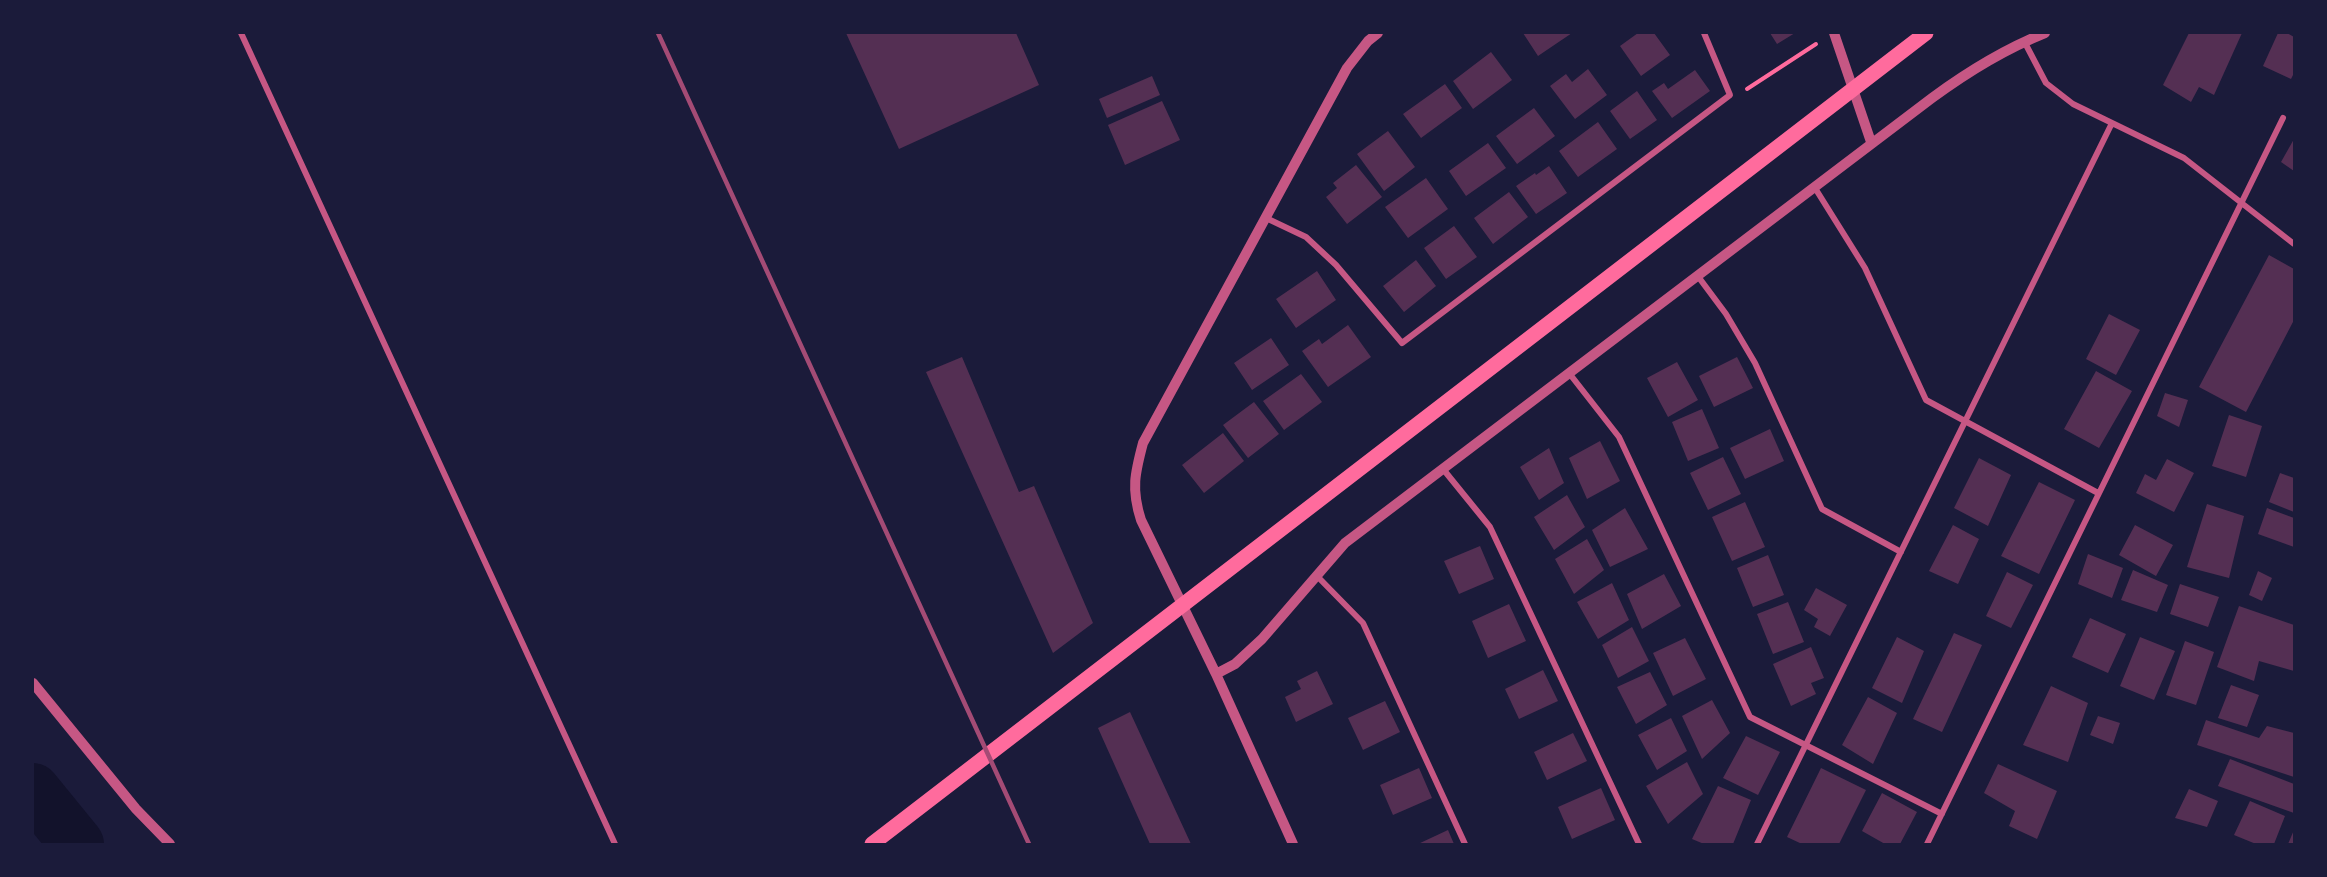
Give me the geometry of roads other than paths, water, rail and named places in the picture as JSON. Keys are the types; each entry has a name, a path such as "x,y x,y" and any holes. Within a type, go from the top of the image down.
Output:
{"main road":[{"path":"872,844 1926,33"}],"street":[{"path":"241,33 615,844"},
{"path":"1293,844 1216,674 1141,520 1134,499 1134,473 1143,443 1347,68 1368,41 1378,33"},
{"path":"1266,218 1306,237 1336,265 1402,343 1730,95 1704,33"},
{"path":"1833,33 1871,142"},
{"path":"1216,674 1235,664 1262,639 1345,543 1949,85 2024,41 2045,33"},
{"path":"2024,41 2046,83 2073,104 2184,158 2294,244"},
{"path":"1927,844 2283,117"},
{"path":"1757,844 2112,123"},
{"path":"1815,188 1865,268 1926,400 2098,493"},
{"path":"1697,275 1726,314 1755,363 1822,509 1901,552"},
{"path":"1568,373 1619,437 1750,717 1942,814"},
{"path":"1443,469 1490,527 1639,844"},
{"path":"1317,576 1363,623 1465,844"},
{"path":"33,683 136,809 170,844"}],"waterway":[{"path":"33,790 77,844"}],"railway":[{"path":"658,33 1029,844"}]}
